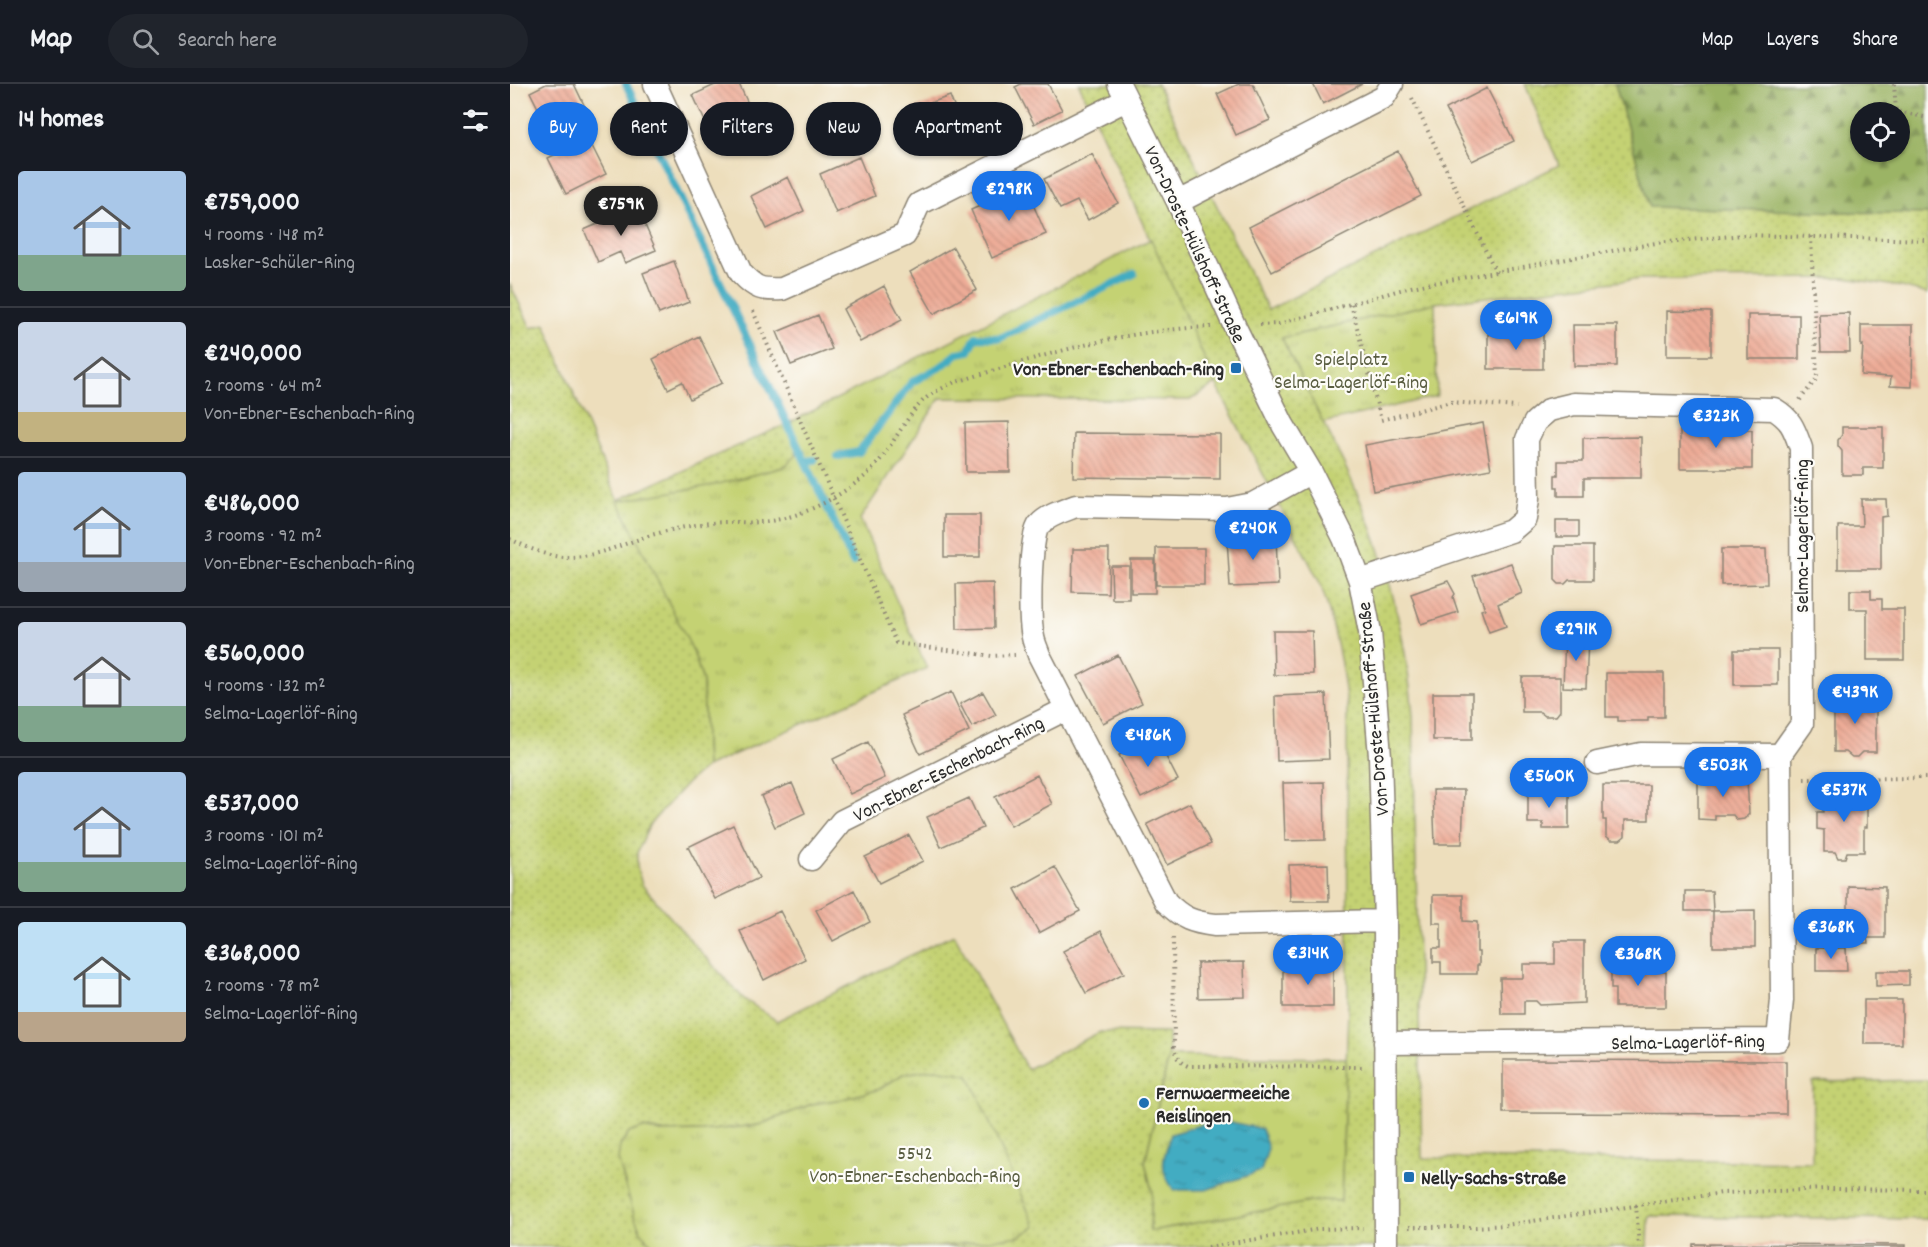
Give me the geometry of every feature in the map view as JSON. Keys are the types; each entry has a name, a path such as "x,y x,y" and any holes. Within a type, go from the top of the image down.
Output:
{"street":[{"path":"655,84 741,273 753,286 764,290 782,289 905,235 919,204 1122,92"},
{"path":"1178,202 1401,89"},
{"name":"Von-Droste-Hülshoff-Straße","path":"1122,92 1178,202 1283,425 1311,472 1344,537 1360,581 1370,632 1380,756 1385,921 1386,1237"},
{"path":"1360,581 1511,531 1525,519 1528,499 1527,439 1535,422 1549,410 1574,404 1774,410 1787,417"},
{"name":"Selma-Lagerlöf-Ring","path":"1385,1043 1778,1040 1782,1000 1780,755 1802,724 1801,448 1787,417"},
{"name":"Von-Ebner-Eschenbach-Ring","path":"1178,914 1166,902 1039,655 1033,637 1031,607 1032,549 1038,527 1053,514 1076,506 1227,509 1253,504 1311,472"},
{"name":"Von-Ebner-Eschenbach-Ring","path":"811,859 842,821 1066,709"},
{"path":"1597,763 1641,754 1780,755"},
{"path":"1178,914 1193,922 1215,925 1385,921"}],"path":[{"path":"1894,84 1896,111 1928,118"},
{"path":"1401,89 1496,272"},
{"path":"510,539 532,550 564,557 590,555 664,531 699,524 761,522 793,516 833,499 863,478 885,453 919,404 934,393 953,383 1106,340 1175,328 1279,324 1411,287 1656,243 1743,235 1928,240"},
{"path":"1787,417 1817,378 1811,236"},
{"path":"741,273 756,318 896,643 992,656 1039,655"},
{"path":"1351,304 1381,420 1451,402 1549,410"},
{"path":"1780,779 1928,778"},
{"path":"1178,914 1173,939 1174,1047 1181,1063 1188,1066 1385,1067"},
{"path":"1208,1247 1320,1229 1386,1237 1506,1225 1722,1193 1928,1190"},
{"path":"1636,1205 1639,1247"}],"green space":[{"path":"1079,84 1157,84 1268,310 1559,165 1525,84 1615,84 1650,207 1928,214 1928,294 1902,287 1845,278 1640,279 1435,303 1282,338 1345,467 1368,520 1391,588 1405,651 1413,716 1422,1158 1812,1162 1813,1082 1928,1080 1928,1219 1649,1216 1648,1247 936,1247 978,1241 936,1069 903,1074 880,1089 812,1104 759,1125 703,1131 661,1132 643,1128 624,1183 641,1232 654,1247 510,1247 510,284 531,328 545,324 618,500 791,422 797,456 784,467 714,485 693,651 703,681 706,767 687,783 650,824 637,853 637,867 642,885 698,949 744,999 777,1021 954,934 1027,1069 1100,1032 1168,1033 1169,1056 1145,1162 1152,1191 1150,1231 1321,1200 1341,1201 1348,1010 1347,707 1334,630 1321,585 1216,384"},
{"path":"1615,84 1928,84 1928,214 1650,207"},
{"path":"1151,239 1216,384 1190,400 940,398 860,519 927,668 706,767 703,681 693,651 618,501 714,485 784,467 797,455 791,422"},
{"name":"Spielplatz Selma-Lagerlöf-Ring","path":"1435,303 1437,396 1323,423 1282,338"},
{"path":"1169,1056 1346,1058 1341,1201 1321,1200 1150,1231 1152,1191 1145,1162"},
{"name":"5542 Von-Ebner-Eschenbach-Ring","path":"936,1069 969,1075 1035,1227 1020,1236 936,1247 654,1247 641,1232 618,1159 620,1146 629,1133 643,1128 661,1132 703,1131 759,1125 812,1104 880,1089 903,1074"}],"water":[{"path":"1231,1122 1262,1129 1268,1149 1261,1171 1206,1190 1174,1190 1164,1169 1171,1134 1206,1123"}],"building":[{"path":"546,84 574,84 583,102 535,102 530,92"},
{"path":"717,84 739,84 747,102 700,102 700,110 693,95"},
{"path":"1021,84 1048,84 1062,110 1034,124 1015,87"},
{"path":"1239,84 1253,84 1270,120 1236,135 1217,94"},
{"path":"1313,84 1362,84 1323,104"},
{"path":"1487,88 1514,141 1472,161 1446,109"},
{"path":"950,96 952,102 933,102"},
{"path":"1398,151 1421,196 1272,272 1249,227"},
{"path":"1092,154 1118,203 1088,220 1077,201 1060,209 1044,179"},
{"path":"552,156 597,156 606,174 566,194 548,158"},
{"path":"859,157 875,196 836,213 820,174"},
{"path":"788,177 804,211 767,229 751,196"},
{"path":"1025,186 1046,234 992,258 971,210"},
{"path":"637,207 656,250 625,263 620,252 598,262 584,230"},
{"path":"953,247 977,290 934,314 910,272"},
{"path":"674,261 689,302 659,314 643,273"},
{"path":"884,286 902,320 860,342 843,309"},
{"path":"1667,311 1711,312 1711,356 1667,356"},
{"path":"1849,313 1850,352 1821,352 1819,314"},
{"path":"818,315 832,349 791,365 777,332"},
{"path":"1748,315 1799,315 1799,359 1748,359"},
{"path":"1573,325 1617,325 1617,366 1574,366"},
{"path":"1861,325 1913,325 1912,387 1890,386 1891,377 1861,375 1863,345 1861,346"},
{"path":"1543,333 1543,369 1488,369 1488,334"},
{"path":"699,336 722,383 690,399 682,382 668,389 653,359"},
{"path":"1009,422 1010,472 966,472 965,423"},
{"path":"1483,423 1491,469 1373,491 1365,445"},
{"path":"1842,427 1883,427 1883,468 1863,468 1863,475 1842,475 1842,451 1838,446 1838,440 1842,435"},
{"path":"1680,430 1752,430 1752,469 1680,469"},
{"path":"1074,433 1220,434 1220,479 1073,477"},
{"path":"1641,437 1641,478 1584,478 1584,496 1558,496 1555,475 1558,475 1558,461 1583,461 1583,438"},
{"path":"1861,499 1886,499 1887,516 1881,517 1881,569 1838,569 1838,526 1862,526"},
{"path":"944,515 980,515 980,557 944,557"},
{"path":"1556,521 1579,521 1579,537 1556,537"},
{"path":"1276,536 1278,585 1230,587 1227,538"},
{"path":"1555,546 1593,546 1593,580 1569,580 1565,584 1559,584 1555,580"},
{"path":"1156,548 1204,548 1204,585 1156,585"},
{"path":"1073,549 1109,549 1108,593 1072,592"},
{"path":"1721,549 1766,549 1767,584 1721,585"},
{"path":"1131,560 1155,560 1155,593 1131,593"},
{"path":"1511,563 1522,593 1498,604 1506,626 1489,632 1481,610 1485,609 1473,576"},
{"path":"1111,566 1129,566 1129,599 1112,599"},
{"path":"1448,581 1455,594 1453,597 1458,612 1421,624 1411,594"},
{"path":"993,583 994,628 957,629 956,584"},
{"path":"1850,590 1871,590 1871,599 1882,599 1882,609 1904,609 1904,660 1867,660 1867,609 1850,609"},
{"path":"1273,631 1312,631 1313,674 1274,675"},
{"path":"1565,636 1588,637 1586,688 1563,687"},
{"path":"1734,650 1778,650 1778,685 1734,685"},
{"path":"1118,655 1142,703 1103,723 1078,676"},
{"path":"1606,673 1664,673 1664,717 1648,717 1648,721 1618,721 1618,717 1606,717"},
{"path":"1522,677 1560,677 1560,711 1556,716 1545,716 1540,712 1522,712"},
{"path":"951,692 969,731 920,754 902,715"},
{"path":"983,692 996,715 972,727 960,704"},
{"path":"1433,693 1472,693 1472,740 1433,740"},
{"path":"1326,694 1329,759 1277,761 1275,696"},
{"path":"1834,697 1876,698 1876,752 1863,752 1858,757 1852,757 1846,752 1834,752"},
{"path":"1156,737 1178,780 1141,798 1119,755"},
{"path":"868,742 885,778 850,794 833,759"},
{"path":"1037,775 1052,804 1011,826 995,797"},
{"path":"1698,778 1747,778 1749,814 1744,819 1737,820 1733,815 1715,815 1715,820 1698,819"},
{"path":"1324,782 1325,840 1285,841 1283,783"},
{"path":"792,783 805,813 775,827 761,796"},
{"path":"1603,785 1649,785 1649,820 1625,820 1625,836 1620,840 1611,840 1606,836 1606,820 1603,820"},
{"path":"1433,790 1464,790 1462,844 1435,844"},
{"path":"1528,790 1569,790 1569,829 1543,829 1543,823 1528,823"},
{"path":"1867,794 1864,852 1847,852 1845,858 1838,858 1835,852 1824,852 1824,830 1817,829 1817,812 1823,812 1823,795"},
{"path":"969,798 983,828 941,847 927,817"},
{"path":"1190,803 1211,844 1167,865 1147,824"},
{"path":"733,825 759,878 715,899 688,847"},
{"path":"909,835 923,861 879,883 865,857"},
{"path":"1328,864 1329,901 1290,901 1289,865"},
{"path":"1055,867 1080,911 1039,933 1015,889"},
{"path":"1848,886 1885,887 1885,938 1867,938 1868,943 1845,943 1845,921 1848,921"},
{"path":"854,890 870,922 833,941 816,910"},
{"path":"1685,891 1712,891 1713,911 1685,911"},
{"path":"1433,895 1463,895 1463,921 1477,922 1479,965 1477,965 1477,974 1441,974 1441,962 1433,962 1433,948 1441,948 1441,923 1433,923"},
{"path":"1755,910 1755,947 1713,947 1713,911"},
{"path":"780,911 805,959 764,980 740,931"},
{"path":"1101,931 1124,973 1086,993 1063,951"},
{"path":"1555,941 1584,941 1584,1003 1540,1005 1536,1001 1524,1001 1524,1014 1501,1014 1500,978 1523,978 1523,964 1555,964"},
{"path":"1816,948 1846,948 1847,971 1816,971"},
{"path":"1244,962 1245,997 1198,998 1197,963"},
{"path":"1283,964 1333,964 1333,1007 1283,1007"},
{"path":"1611,964 1635,965 1635,971 1666,972 1666,1007 1615,1007 1615,989 1611,989"},
{"path":"1876,971 1909,971 1909,985 1876,986"},
{"path":"1864,1000 1902,1000 1902,1044 1864,1044"},
{"path":"1503,1060 1786,1061 1786,1114 1503,1113"},
{"path":"1693,1244 1906,1245 1906,1247 1693,1247"}],"waterway":[{"path":"626,84 853,562"},
{"path":"838,456 859,452 912,382 942,366 958,353 969,351 976,337 1000,338 1134,274"},
{"path":"805,461 814,460"}],"place":[{"name":"Von-Ebner-Eschenbach-Ring","path":"1236,368"},
{"name":"Fernwaermeeiche Reislingen","path":"1144,1103"},
{"name":"Nelly-Sachs-Straße","path":"1409,1177"}]}
